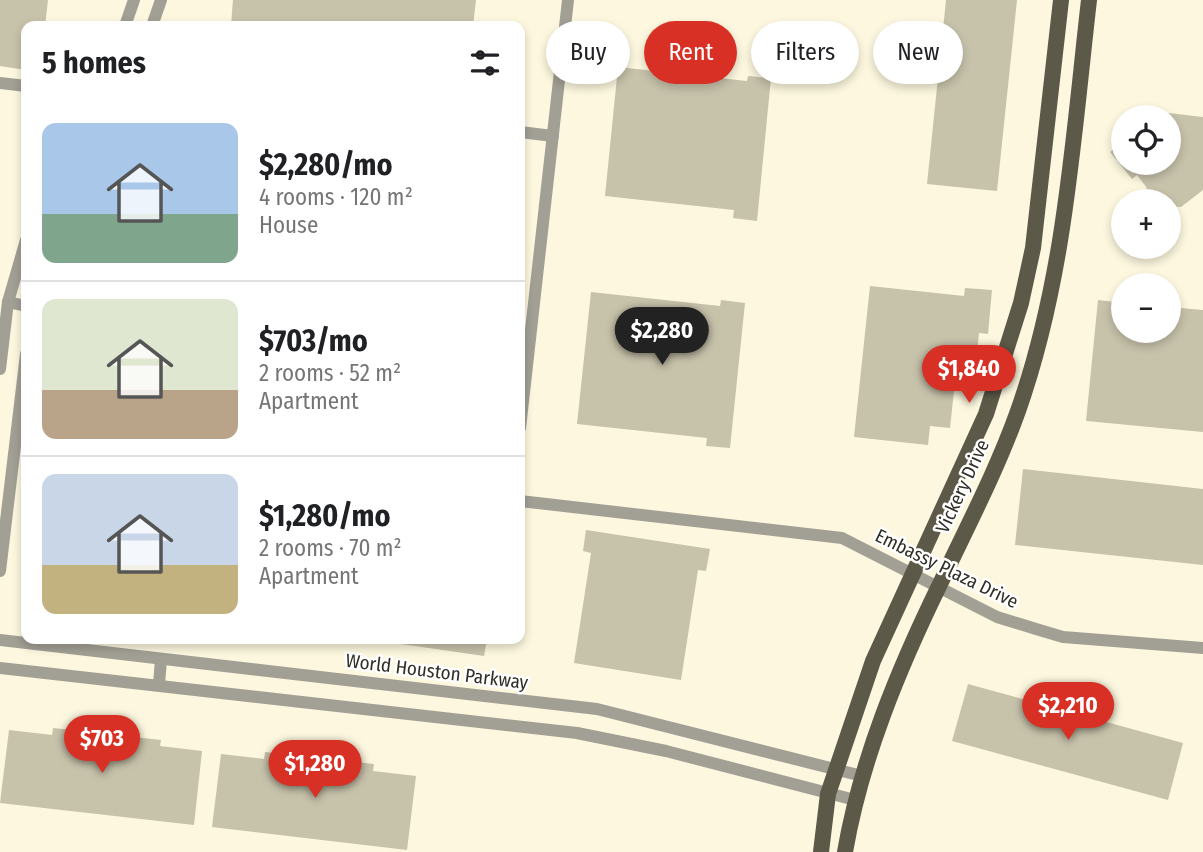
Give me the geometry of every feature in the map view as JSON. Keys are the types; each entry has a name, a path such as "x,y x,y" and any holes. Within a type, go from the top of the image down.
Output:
{"main road":[{"name":"Vickery Drive","path":"821,852 828,794 873,660 986,414 1021,303 1033,248 1061,0"},
{"name":"Vickery Drive","path":"845,852 855,800 881,722 938,587 992,476 1018,411 1042,334 1065,220 1089,0"}],"street":[{"path":"127,21 134,0"},
{"path":"154,21 161,0"},
{"path":"525,384 568,0"},
{"path":"0,83 21,85"},
{"path":"525,133 553,136"},
{"path":"0,369 8,302 21,257"},
{"path":"8,302 21,305"},
{"path":"0,571 5,493 21,447"},
{"name":"Embassy Plaza Drive","path":"525,502 842,538 998,617 1063,637 1203,648"},
{"name":"World Houston Parkway","path":"0,640 21,642"},
{"name":"World Houston Parkway","path":"34,644 597,709 862,776"},
{"path":"159,685 161,659"},
{"path":"0,667 519,724 618,740 855,800"},
{"path":"328,704 331,678"},
{"path":"519,724 521,700"},
{"path":"666,751 672,727"}],"building":[{"path":"0,0 48,0 46,21 21,21 21,69 0,66"},
{"path":"233,0 476,0 474,21 231,21"},
{"path":"946,0 1017,0 997,191 927,184 937,84 963,84 963,21 944,21"},
{"path":"630,68 644,70 644,84 737,84 737,80 747,81 748,76 751,76 751,84 770,84 757,221 733,218 734,210 605,196 616,84 630,84"},
{"path":"1181,114 1203,117 1203,190 1181,207 1181,189 1147,188 1137,175 1181,175"},
{"path":"870,286 964,296 965,288 992,290 988,334 979,333 975,374 956,372 950,428 930,426 928,445 854,437"},
{"path":"591,292 720,306 721,300 745,303 730,448 706,446 707,438 577,424"},
{"path":"1098,300 1111,302 1111,343 1181,343 1181,308 1203,310 1203,432 1086,421"},
{"path":"1023,469 1203,489 1203,565 1015,545"},
{"path":"586,530 710,549 706,571 698,570 681,680 574,663 591,553 583,551"},
{"path":"401,644 486,644 484,656"},
{"path":"968,684 1183,743 1168,800 952,741"},
{"path":"53,728 161,740 160,746 202,751 194,825 0,803 9,730 52,735"},
{"path":"265,752 374,764 373,771 416,776 407,850 212,827 221,754 264,759"}]}
